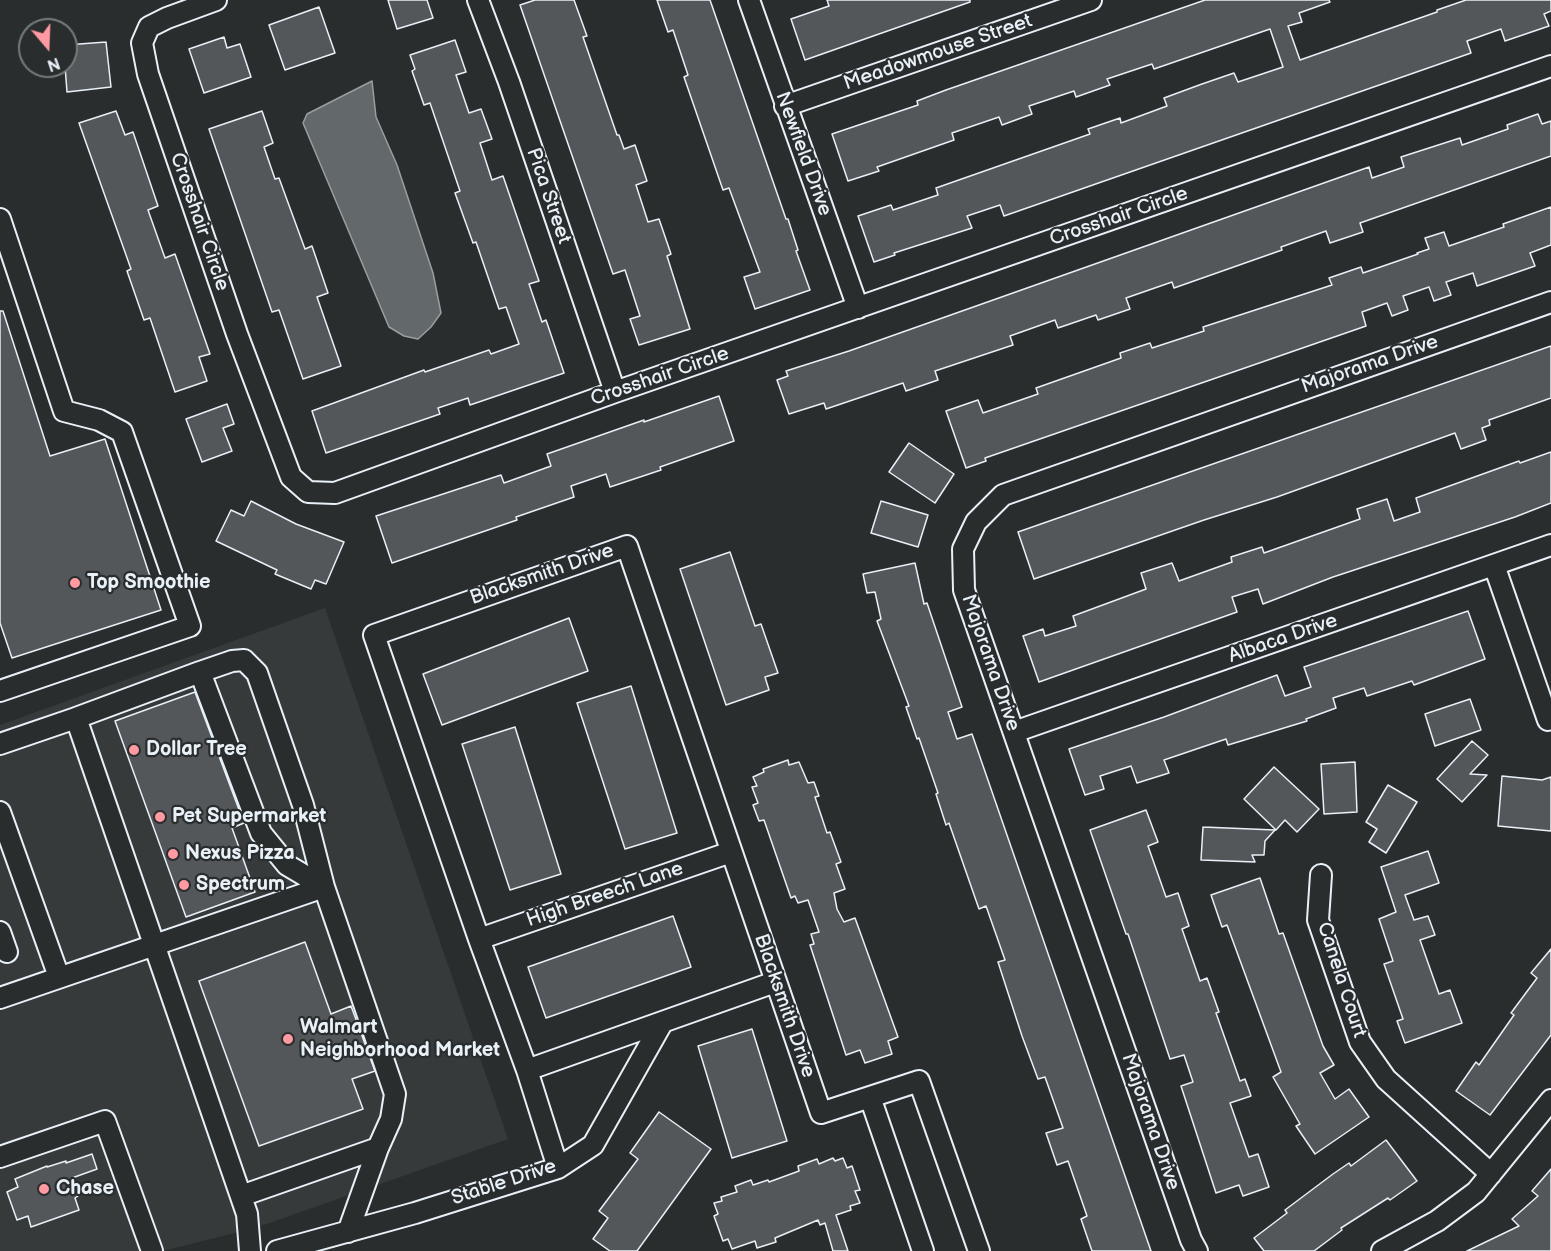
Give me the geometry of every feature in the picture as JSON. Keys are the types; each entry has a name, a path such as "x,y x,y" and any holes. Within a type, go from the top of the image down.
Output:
{"street":[{"name":"Crosshair Circle","path":"216,0 149,27 142,43 148,74 237,334 291,477 308,492 335,493 615,392 1551,66"},
{"name":"Pica Street","path":"478,0 513,93 615,392"},
{"name":"Newfield Drive","path":"749,0 858,308"},
{"name":"Meadowmouse Street","path":"785,106 1091,0"},
{"path":"0,219 64,411 99,420 122,432 190,626 0,691"},
{"name":"Majorama Drive","path":"1197,1251 964,590 963,549 975,522 1003,495 1551,302"},
{"name":"Albaca Drive","path":"1014,732 1551,545"},
{"name":"Blacksmith Drive","path":"558,1168 527,1070 479,939 374,634 627,546 821,1113 920,1081 979,1251"},
{"path":"1494,565 1548,720"},
{"path":"0,744 232,661 244,660 257,673 303,806 324,887 395,1094 391,1119 378,1148 348,1232"},
{"path":"200,672 261,833 287,865 324,887"},
{"path":"76,718 247,1214 250,1251"},
{"path":"0,812 58,977"},
{"name":"High Breech Lane","path":"479,939 731,852"},
{"name":"Canela Court","path":"1321,875 1318,920 1360,1042 1386,1079 1491,1174"},
{"path":"0,998 324,887"},
{"path":"0,932 7,952"},
{"path":"527,1070 776,981"},
{"name":"Stable Drive","path":"277,1251 348,1232 558,1168 593,1145 662,1023"},
{"path":"870,1097 923,1251"},
{"path":"1382,1251 1437,1221 1476,1192 1551,1100"},
{"path":"0,1157 105,1121 152,1251"},
{"path":"241,1196 378,1148"}],"shaded area":[{"path":"372,81 376,117 397,165 433,273 441,313 418,339 404,336 389,327 303,123 307,114"},
{"path":"325,608 508,1139 258,1227 163,1251 0,1251 0,725"}],"building":[{"path":"388,0 427,0 433,18 397,29"},
{"path":"535,0 574,0 587,36 583,37 617,135 624,149 635,145 647,181 636,185 648,222 659,219 671,254 667,256 690,329 639,345 630,319 640,316 625,270 613,274 520,5"},
{"path":"657,0 710,0 786,219 788,219 798,250 796,251 810,290 755,309 744,277 760,272 729,188 723,190 684,77 688,75 673,30 668,32"},
{"path":"827,0 970,0 970,2 805,60 791,19 829,6"},
{"path":"1205,0 1329,0 1330,2 1299,13 1302,22 1288,26 1300,60 1466,0 1551,0 1551,11 1544,14 1549,26 1505,41 1501,29 1467,41 1471,53 1004,216 1000,205 967,216 972,228 894,253 895,255 874,262 858,216 891,205 893,210 938,195 936,188 1090,134 1088,129 1120,118 1121,123 1167,106 1164,98 1202,84 1234,73 1238,82 1283,67 1270,29 1154,69 1152,64 1107,79 1110,85 1076,97 1074,91 1029,106 1032,114 1002,125 999,117 952,133 954,140 877,167 879,171 848,181 832,134 918,105 917,101 946,90"},
{"path":"319,7 335,53 285,70 269,25"},
{"path":"224,37 227,48 240,44 251,77 204,93 189,49"},
{"path":"455,40 466,72 456,75 469,113 481,109 492,139 480,143 492,180 503,176 539,281 529,284 542,322 546,320 564,373 470,405 468,398 438,408 440,414 326,453 312,411 424,370 425,372 489,350 491,354 519,344 506,307 499,309 476,242 473,243 455,193 460,191 430,103 424,105 412,71 415,69 410,55"},
{"path":"106,42 111,87 67,92 66,78 78,78 78,44"},
{"path":"116,111 125,135 133,132 158,206 148,210 165,258 175,254 210,354 199,357 207,381 175,392 150,318 144,320 127,271 131,269 79,123"},
{"path":"262,111 273,143 264,147 275,179 279,178 305,249 312,246 328,293 317,297 341,366 303,379 279,310 272,312 209,129"},
{"path":"1538,114 1542,124 1551,121 1551,156 1360,223 1363,232 1330,243 1326,231 1281,247 1282,250 1174,288 1172,282 1126,298 1130,309 1098,320 1096,315 1058,328 1055,320 1010,336 1013,345 935,371 938,380 906,391 903,383 826,409 824,403 789,414 777,380 788,376 786,371 849,351 1369,167 1372,178 1404,167 1401,157 1460,138 1462,145 1508,129 1507,125"},
{"path":"1551,207 1551,245 1530,253 1535,266 1477,286 1473,273 1446,282 1451,295 1434,301 1429,287 1403,296 1408,310 1392,316 1387,303 1362,312 1366,326 985,458 986,461 966,468 946,411 978,400 983,413 1038,394 1036,388 1121,358 1120,353 1150,343 1152,348 1204,331 1203,327 1332,285 1329,278 1361,267 1363,273 1418,254 1429,249 1425,238 1444,232 1449,246 1504,227 1503,224"},
{"path":"0,311 3,311 50,456 105,439 161,610 12,658 0,623"},
{"path":"1551,346 1551,398 1489,420 1490,425 1482,428 1486,440 1461,449 1455,433 1277,497 1034,579 1018,532"},
{"path":"719,396 734,441 610,487 606,474 571,486 574,497 516,517 517,520 392,563 376,516 501,475 504,483 551,466 547,454"},
{"path":"227,404 234,424 223,428 232,451 202,462 186,419"},
{"path":"909,443 954,474 935,503 889,472"},
{"path":"1551,452 1551,503 1333,577 1263,604 1258,589 1232,597 1237,612 1039,682 1023,636 1043,629 1045,636 1076,626 1073,616 1146,589 1141,573 1172,563 1179,581 1232,562 1231,557 1262,547 1264,553 1360,519 1357,509 1387,499 1394,521 1420,512 1416,498 1519,461 1520,463"},
{"path":"251,501 296,524 344,542 326,584 315,580 311,589 275,574 277,570 216,541 231,510 244,516"},
{"path":"881,501 928,515 918,547 871,533"},
{"path":"730,552 755,626 761,624 778,673 765,677 769,690 726,705 680,569"},
{"path":"915,563 924,604 927,603 962,707 948,712 957,739 972,734 1151,1251 1092,1251 1081,1219 1087,1216 1068,1161 1057,1165 1046,1133 1063,1128 1045,1077 1038,1079 1022,1036 998,962 1005,960 986,906 979,909 949,823 946,825 936,794 938,793 906,707 909,706 877,621 881,619 875,592 867,593 863,574"},
{"path":"1468,611 1485,659 1414,685 1412,681 1367,696 1364,688 1333,698 1336,708 1306,719 1307,721 1228,745 1226,739 1164,760 1169,773 1137,783 1131,766 1100,776 1104,789 1085,795 1069,749 1277,675 1285,696 1311,687 1304,667"},
{"path":"569,618 588,671 442,725 423,674"},
{"path":"631,686 677,833 625,849 577,703"},
{"path":"195,692 244,823 232,828 255,892 186,917 115,721"},
{"path":"1470,699 1481,730 1435,746 1425,714"},
{"path":"515,727 561,874 510,890 462,744"},
{"path":"1472,741 1488,755 1470,774 1487,775 1462,802 1437,779"},
{"path":"788,760 789,765 799,762 808,783 814,782 819,796 815,797 827,833 830,832 841,862 836,864 845,889 834,893 837,909 844,922 855,918 898,1037 888,1041 892,1054 865,1063 860,1050 846,1055 810,945 814,944 811,934 819,932 808,900 798,903 795,896 791,898 764,820 759,821 753,805 758,803 752,787 757,786 753,777 764,772 763,769"},
{"path":"1355,762 1357,812 1324,814 1321,764"},
{"path":"1274,767 1319,809 1297,832 1285,820 1276,830 1244,799"},
{"path":"1502,776 1542,780 1551,777 1551,831 1498,826"},
{"path":"1388,785 1417,802 1386,853 1369,842 1377,829 1366,822"},
{"path":"1146,810 1158,842 1148,846 1166,897 1178,893 1189,926 1182,929 1200,981 1207,978 1219,1012 1216,1013 1240,1081 1245,1079 1251,1096 1230,1103 1249,1157 1258,1154 1269,1187 1243,1196 1239,1185 1216,1193 1181,1086 1193,1082 1184,1055 1170,1059 1090,830"},
{"path":"1203,827 1275,830 1265,841 1264,855 1252,855 1255,862 1201,860"},
{"path":"1428,851 1439,883 1405,895 1414,920 1428,916 1435,935 1420,940 1439,994 1450,990 1462,1023 1405,1043 1397,1021 1403,1019 1384,964 1393,961 1379,919 1396,912 1381,867"},
{"path":"1260,878 1279,934 1283,933 1323,1046 1334,1065 1320,1073 1335,1099 1349,1089 1369,1117 1315,1154 1296,1126 1300,1124 1273,1077 1281,1072 1227,925 1222,927 1211,895"},
{"path":"673,916 691,967 546,1018 528,967"},
{"path":"305,942 331,1014 351,1006 375,1071 352,1079 363,1109 259,1146 199,981"},
{"path":"1551,949 1551,1035 1490,1115 1456,1091 1476,1062 1479,1065 1514,1015 1511,1013 1537,978 1531,973"},
{"path":"752,1029 787,1141 732,1158 698,1046"},
{"path":"659,1112 711,1149 637,1251 610,1251 593,1239 608,1218 599,1211 638,1159 630,1153"},
{"path":"1386,1140 1417,1181 1390,1200 1388,1198 1341,1228 1342,1230 1314,1251 1264,1251 1254,1238 1287,1213 1285,1210 1333,1174 1349,1163 1351,1166"},
{"name":"Chase","path":"92,1154 97,1169 72,1178 78,1196 75,1198 79,1210 31,1227 28,1216 17,1220 7,1192 18,1187 15,1179 47,1166 66,1161 66,1163"},
{"path":"833,1158 835,1161 843,1158 847,1168 852,1166 860,1190 855,1191 860,1203 850,1206 851,1210 836,1215 848,1251 833,1251 825,1223 820,1225 818,1220 775,1238 776,1242 757,1248 755,1241 732,1249 728,1239 723,1241 714,1216 718,1214 714,1203 722,1201 721,1197 737,1192 735,1186 751,1180 753,1185 768,1180 769,1182 799,1171 798,1166 817,1159 819,1164"},
{"path":"1551,1169 1551,1251 1467,1251 1519,1226 1512,1219 1538,1196 1532,1191"}],"place":[{"name":"Top Smoothie","path":"75,583"},
{"name":"Dollar Tree","path":"134,750"},
{"name":"Pet Supermarket","path":"160,817"},
{"name":"Nexus Pizza","path":"173,854"},
{"name":"Spectrum","path":"184,885"},
{"name":"Walmart Neighborhood Market","path":"288,1039"},
{"name":"Chase","path":"44,1189"}]}
